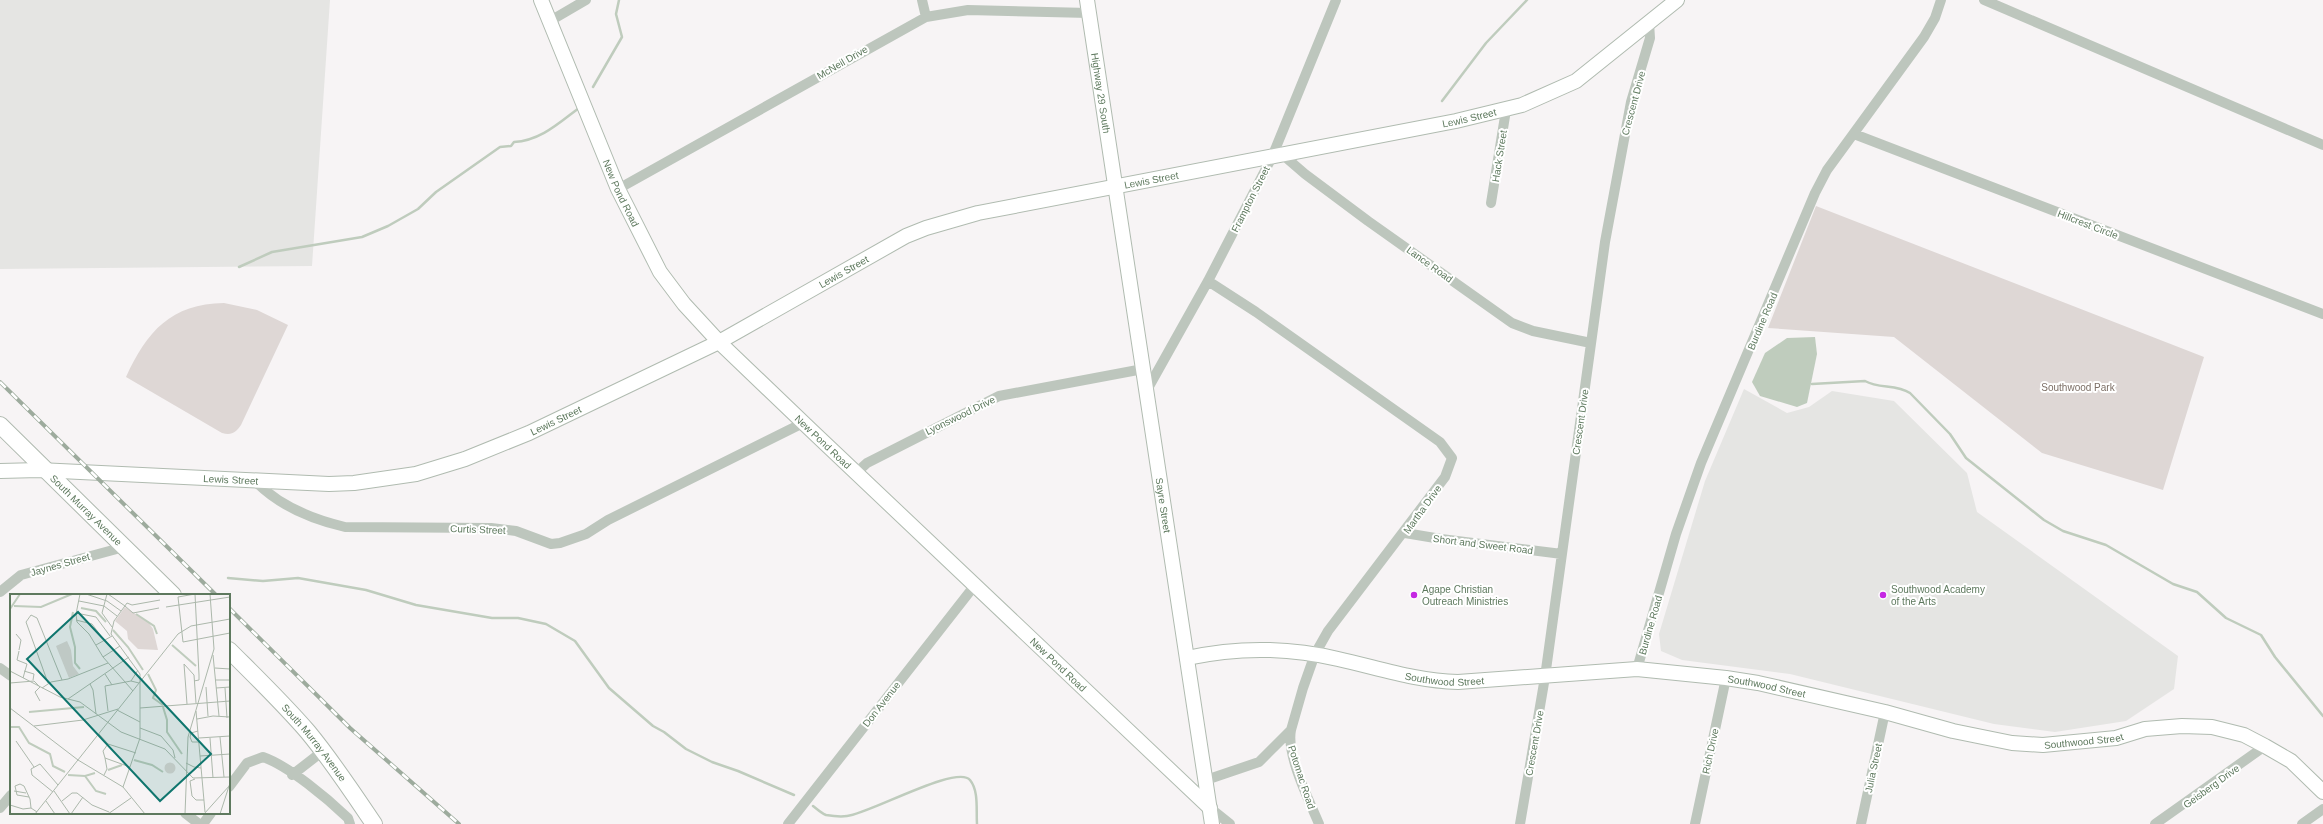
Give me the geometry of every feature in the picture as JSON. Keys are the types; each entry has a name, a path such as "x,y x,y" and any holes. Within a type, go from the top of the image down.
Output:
{"main road":[{"name":"South Murray Avenue","path":"0,425 172,594"},
{"name":"South Murray Avenue","path":"230,651 279,700 323,751 374,824"}],"street":[{"name":"New Pond Road","path":"541,0 618,189 660,272 684,304 719,342 1210,808"},
{"path":"550,21 586,0"},
{"path":"922,0 926,16"},
{"name":"Frampton Street","path":"1147,390 1278,156 1336,0"},
{"name":"Lewis Street","path":"0,471 47,470 255,481 354,483 416,474 464,459 529,433 719,342 884,247 926,228 978,213 1278,156 1506,110 1540,99 1576,81 1677,0"},
{"name":"Burdine Road","path":"1637,670 1676,534 1701,463 1815,193 1827,170 1924,38 1941,0"},
{"path":"1984,0 2323,145"},
{"name":"McNeil Drive","path":"618,189 926,16 968,10 1088,6"},
{"name":"Highway 29 South","path":"1088,6 1116,186"},
{"name":"Crescent Drive","path":"1520,824 1545,677 1591,343 1623,136 1631,102 1648,51 1650,38 1649,23"},
{"name":"Hack Street","path":"1491,202 1506,110"},
{"name":"Hillcrest Circle","path":"1854,134 2323,314"},
{"name":"Lance Road","path":"1278,156 1512,323 1533,331 1591,343"},
{"name":"Sayre Street","path":"1116,186 1212,824"},
{"name":"Martha Drive","path":"1208,281 1256,312 1445,446 1452,458 1445,477 1405,532 1336,620 1316,654 1297,706 1291,730"},
{"name":"Lyonswood Drive","path":"857,472 867,463 999,396 1143,369"},
{"name":"Curtis Street","path":"255,481 270,496 283,503 327,523 345,527 491,528 516,531 542,542 560,543 586,534 614,517 803,422"},
{"name":"Short and Sweet Road","path":"1405,532 1441,539 1562,554"},
{"name":"Jaynes Street","path":"0,592 20,576 124,547"},
{"name":"Don Avenue","path":"788,824 975,585"},
{"name":"Southwood Street","path":"1187,658 1216,652 1280,649 1316,654 1428,681 1458,682 1637,670 1726,678 1758,683 1885,712 1953,731 2012,743 2043,745 2116,738 2145,730 2182,726 2218,729 2244,735 2291,761 2323,792"},
{"path":"0,668 10,675"},
{"name":"Rich Drive","path":"1695,824 1726,678"},
{"name":"Julia Street","path":"1861,824 1885,712"},
{"path":"1206,780 1259,762 1291,730"},
{"name":"Potomac Road","path":"1291,730 1290,738 1298,771 1319,824"},
{"name":"Geisberg Drive","path":"2155,824 2265,746"},
{"path":"292,774 323,751"},
{"path":"230,786 247,763 256,758 264,757 275,761 337,808 348,818 350,824"},
{"path":"0,808 10,796"},
{"path":"1210,808 1230,824"},
{"path":"2302,824 2323,809"},
{"path":"186,814 199,824"},
{"path":"203,824 210,814"}],"shaded area":[{"path":"0,0 330,0 312,266 0,269"},
{"path":"1815,337 1817,354 1807,403 1797,407 1760,396 1752,382 1765,353 1787,338"},
{"name":"Southwood Academy of the Arts","path":"1744,389 1787,413 1809,407 1832,391 1894,401 1967,473 1977,512 2178,656 2174,689 2126,721 2055,732 1994,724 1790,674 1682,660 1661,651 1659,634 1705,481"}],"green space":[{"name":"Southwood Park","path":"1816,206 2204,357 2163,490 2042,453 1894,337 1768,328"},
{"path":"224,303 257,310 288,325 241,425 231,434 222,433 126,377 143,346 163,323 175,315 189,309 205,305"}],"waterway":[{"path":"593,87 622,37 616,14 619,0"},
{"path":"1442,101 1486,43 1527,0"},
{"path":"239,267 272,252 362,237 388,226 418,209 436,192 500,147 511,146 514,142 523,141 541,135 579,108"},
{"path":"1812,384 1865,381 1876,385 1899,388 1910,393 1950,434 1966,458 2044,520 2063,531 2106,545 2173,584 2197,592 2226,618 2261,635 2275,657 2323,716"},
{"path":"228,578 263,581 298,578 366,590 416,605 492,618 518,618 546,624 575,641 609,688 653,726 664,732 686,749 712,762 738,771 794,795"},
{"path":"813,806 826,815 847,816 874,807 931,784 962,777 970,780 975,790 977,824"}],"railway":[{"path":"0,382 215,594"},
{"path":"230,609 350,728 459,824"}],"place":[{"name":"Agape Christian Outreach Ministries","path":"1414,595"},
{"name":"Southwood Academy of the Arts","path":"1883,595"}]}
